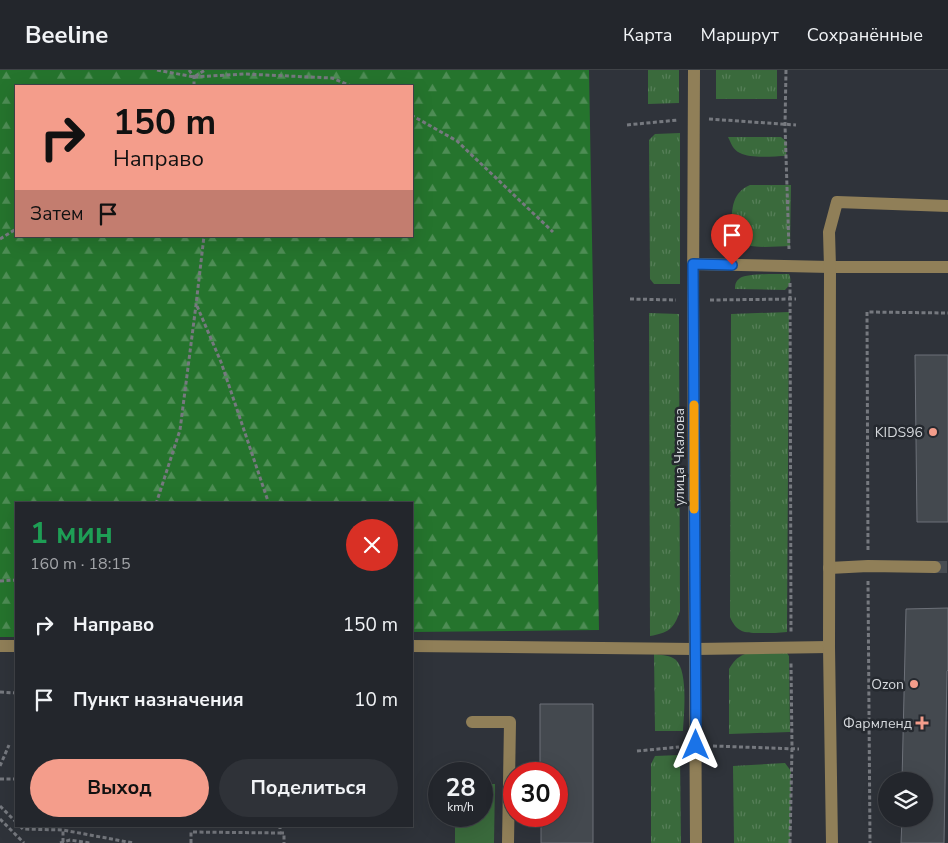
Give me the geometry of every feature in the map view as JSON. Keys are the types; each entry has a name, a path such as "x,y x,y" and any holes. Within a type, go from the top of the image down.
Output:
{"street":[{"name":"улица Чкалова","path":"694,70 693,300 696,843"},
{"path":"832,843 828,647 829,232 836,202 948,206"},
{"path":"693,264 948,267"},
{"path":"829,568 868,566 935,568"},
{"path":"0,646 15,646"},
{"path":"413,646 695,649 828,647"},
{"path":"472,722 510,722 508,843"}],"path":[{"path":"157,70 194,77 244,74 332,78 349,85"},
{"path":"189,70 194,77 194,85"},
{"path":"194,77 205,70"},
{"path":"786,70 785,124 791,299 792,748 790,843"},
{"path":"413,116 457,142 553,232"},
{"path":"0,239 15,229"},
{"path":"157,502 180,430 204,237"},
{"path":"630,298 693,300 796,299"},
{"path":"196,305 221,362 268,502"},
{"path":"870,843 866,312 948,313"},
{"path":"0,581 15,580"},
{"path":"0,692 15,692"},
{"path":"0,766 9,745"},
{"path":"637,751 696,745 799,749"},
{"path":"0,779 15,779"},
{"path":"0,806 15,821"},
{"path":"0,819 24,843"},
{"path":"280,827 280,833"},
{"path":"25,828 63,830 133,843"},
{"path":"63,830 62,843 70,840 90,843"},
{"path":"191,843 191,832 284,833 284,843"}],"green space":[{"path":"0,70 589,70 599,630 413,632 413,502 15,502 15,637 0,637"},
{"path":"648,70 679,70 679,103 648,104"},
{"path":"716,70 777,70 777,99 716,99"},
{"path":"680,133 680,284 654,284 650,279 649,140 655,134"},
{"path":"728,137 781,137 787,142 786,156 756,157 745,155 732,146"},
{"path":"750,185 791,185 790,246 749,246 744,244 735,235 732,213 735,199 743,189"},
{"path":"789,274 790,283 785,290 735,289 738,280 744,276"},
{"path":"789,312 787,632 747,632 739,630 730,617 731,314"},
{"path":"649,313 679,314 680,611 670,629 666,632 650,636"},
{"path":"787,653 789,656 790,732 729,734 729,669 732,664 737,658 745,654"},
{"path":"654,654 673,658 678,662 684,691 683,731 655,731"},
{"path":"680,755 681,843 651,843 651,764 655,756"},
{"path":"785,763 791,771 790,843 734,843 733,766"},
{"path":"493,784 495,784 494,843 455,843 455,827 493,827"}],"building":[{"path":"915,355 948,355 948,522 917,522"},
{"path":"948,608 944,843 901,843 902,827 933,827 933,772 902,772 906,609"},
{"path":"540,704 593,704 593,843 541,843 541,827 568,827 568,762 540,762"}],"tunnel":[{"path":"935,567 948,567"}],"slow traffic":[{"path":"694,405 694,509"}],"place":[{"name":"KIDS96","path":"933,432"},
{"name":"Ozon","path":"914,684"},
{"name":"Фармленд","path":"922,723"}],"route":[{"path":"696,745 693,264 732,265"}]}
